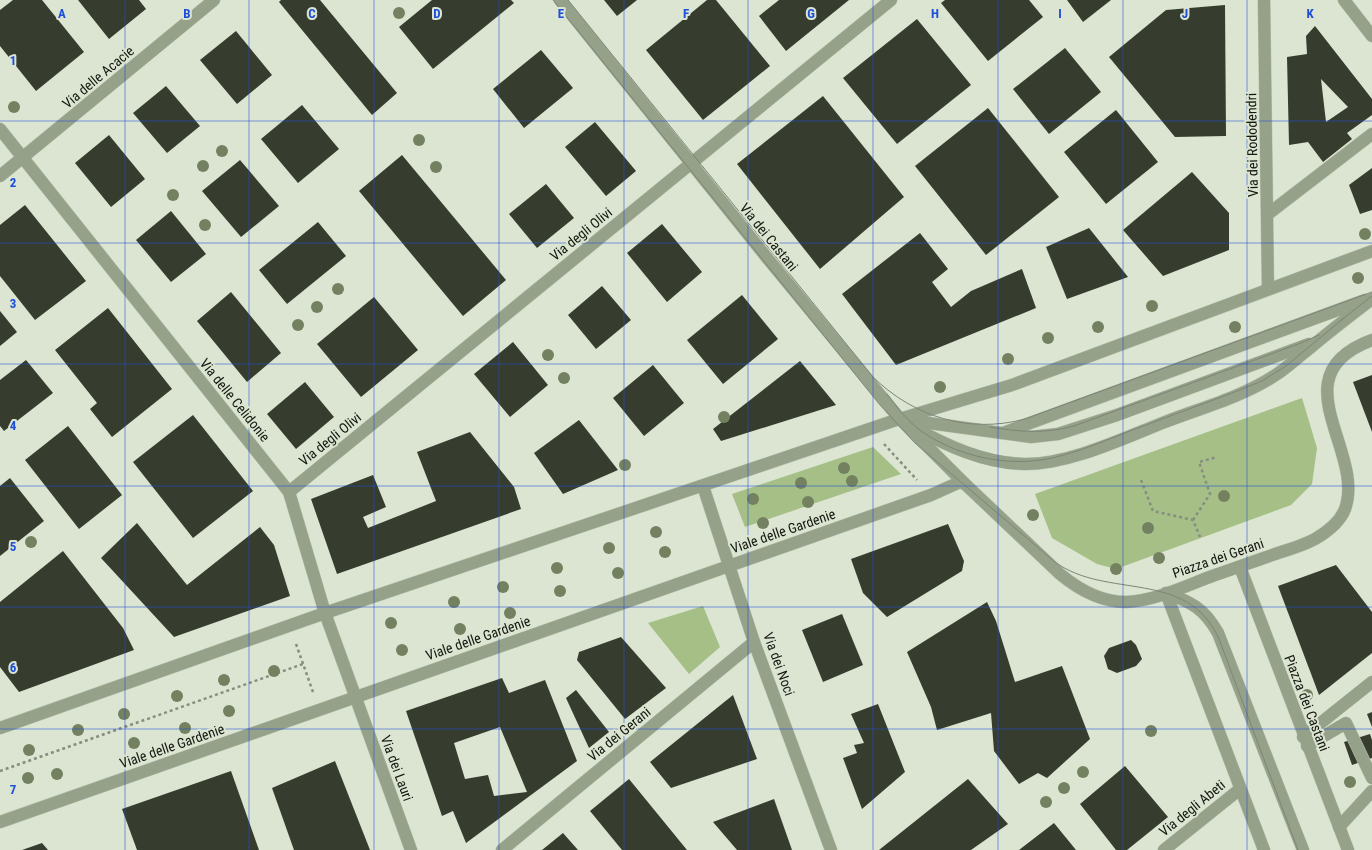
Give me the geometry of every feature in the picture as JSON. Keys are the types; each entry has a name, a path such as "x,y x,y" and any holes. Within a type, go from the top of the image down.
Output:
{"street":[{"name":"Via delle Acacie","path":"0,176 214,0"},
{"name":"Via dei Castani","path":"560,0 691,164 900,419 965,484"},
{"name":"Via degli Olivi","path":"289,492 891,0"},
{"name":"Via dei Rododendri","path":"1264,0 1268,289"},
{"path":"1344,0 1372,36"},
{"name":"Via delle Celidonie","path":"0,129 289,492 325,613 356,697"},
{"path":"1268,214 1372,134"},
{"path":"0,728 325,613 900,419 1012,385 1372,251"},
{"path":"900,419 949,446 970,454 1018,464 1056,461 1075,456 1243,392 1275,376 1372,298"},
{"path":"1002,433 1372,298"},
{"path":"900,419 1031,437 1058,434 1160,400 1319,340"},
{"name":"Piazza dei Gerani","path":"965,484 1060,574 1082,590 1108,599 1125,602 1145,599 1240,567 1315,539 1332,527 1344,511 1348,496 1346,477 1329,411 1327,383 1332,370 1348,353 1372,340"},
{"name":"Viale delle Gardenie","path":"0,822 931,495 960,482 965,484"},
{"name":"Via dei Noci","path":"703,486 754,642 831,850"},
{"name":"Piazza dei Castani","path":"1240,567 1305,741 1348,850"},
{"path":"1166,592 1264,850"},
{"path":"1166,592 1190,602 1204,613 1218,633 1303,850"},
{"name":"Via dei Gerani","path":"502,850 754,642"},
{"path":"1305,741 1372,682"},
{"name":"Via dei Lauri","path":"356,697 411,850"},
{"path":"1305,741 1346,723 1372,778"},
{"name":"Via degli Abeti","path":"1164,850 1240,789"},
{"path":"1339,827 1372,791"}],"path":[{"path":"883,442 917,480"},
{"path":"1193,520 1210,494 1199,462 1217,457"},
{"path":"1141,480 1153,511 1193,520"},
{"path":"1193,520 1200,537"},
{"path":"294,638 314,693"},
{"path":"0,771 303,664"}],"green space":[{"path":"1302,398 1317,448 1312,484 1291,505 1116,569 1097,564 1052,538 1035,494"},
{"path":"873,447 901,474 745,527 732,494"},
{"path":"703,606 720,647 689,674 648,623"}],"building":[{"path":"13,0 42,0 84,52 36,91 0,46 0,10"},
{"path":"78,0 139,0 146,9 109,39"},
{"path":"281,0 320,0 397,93 372,115 279,2"},
{"path":"432,0 511,0 514,3 433,69 399,27"},
{"path":"604,0 637,0 617,16"},
{"path":"707,0 716,0 770,66 703,120 646,50"},
{"path":"779,0 849,0 786,51 759,16"},
{"path":"945,0 1029,0 1043,17 988,61 941,3"},
{"path":"1067,0 1111,0 1083,22"},
{"path":"1225,5 1226,136 1175,137 1109,57 1166,10"},
{"path":"917,19 971,85 897,144 843,78"},
{"path":"1315,26 1372,99 1372,115 1347,133 1352,139 1323,162 1308,142 1289,145 1287,57 1307,54 1306,36","holes":["1321,79 1348,107 1326,122"]},
{"path":"236,31 272,75 237,104 200,60"},
{"path":"1065,48 1101,92 1049,134 1013,89"},
{"path":"541,50 573,88 524,128 493,89"},
{"path":"166,86 200,126 167,153 133,113"},
{"path":"823,96 904,197 820,269 737,164"},
{"path":"302,105 339,149 298,183 261,139"},
{"path":"988,108 1059,197 986,255 915,166"},
{"path":"1116,110 1158,162 1106,204 1064,152"},
{"path":"595,122 636,171 606,196 565,147"},
{"path":"109,135 145,179 111,207 75,163"},
{"path":"402,155 506,280 463,316 359,191"},
{"path":"240,160 279,206 241,237 202,191"},
{"path":"1372,168 1372,210 1360,214 1349,185"},
{"path":"1192,172 1229,213 1229,250 1163,276 1123,230"},
{"path":"546,184 574,218 537,248 509,214"},
{"path":"25,205 86,281 35,320 0,276 0,225"},
{"path":"171,211 206,254 171,282 136,240"},
{"path":"318,222 346,256 287,304 259,270"},
{"path":"662,224 702,272 667,302 627,253"},
{"path":"1089,228 1128,277 1067,299 1046,247"},
{"path":"920,233 948,269 932,282 951,307 971,291 1022,269 1036,308 896,365 842,294"},
{"path":"602,286 631,320 596,349 568,315"},
{"path":"231,292 281,353 247,382 197,321"},
{"path":"742,295 778,339 723,384 687,340"},
{"path":"374,297 418,350 361,397 317,344"},
{"path":"108,308 172,389 112,437 90,409 97,403 55,350"},
{"path":"0,311 17,332 0,346"},
{"path":"513,342 548,385 510,417 474,374"},
{"path":"26,360 53,393 4,431 0,426 0,380"},
{"path":"800,361 836,405 721,441 713,429"},
{"path":"653,365 684,403 644,436 613,398"},
{"path":"1372,375 1372,432 1353,382"},
{"path":"305,382 334,417 296,449 267,414"},
{"path":"193,415 253,491 193,538 133,462"},
{"path":"579,420 618,470 563,494 534,453"},
{"path":"68,426 122,495 79,529 25,460"},
{"path":"470,432 514,487 521,509 337,574 311,499 373,475 386,507 363,517 368,528 436,501 417,452"},
{"path":"10,478 44,521 0,556 0,486"},
{"path":"137,523 187,585 260,527 274,545 290,596 174,637 101,558"},
{"path":"948,524 964,561 962,571 887,617 863,593 851,559"},
{"path":"63,551 123,628 134,650 19,692 0,667 0,602"},
{"path":"1336,565 1372,612 1372,653 1319,695 1278,586"},
{"path":"987,602 996,621 1015,682 1062,666 1090,739 1047,778 1038,773 1019,784 994,751 991,713 937,730 931,707 907,652"},
{"path":"842,614 863,665 823,682 802,630"},
{"path":"621,637 666,688 625,719 577,660 579,652"},
{"path":"1131,640 1136,645 1142,659 1136,666 1117,673 1108,669 1104,656 1109,648"},
{"path":"502,678 509,693 545,680 577,761 466,843 453,811 442,816 406,711","holes":["500,727 527,792 494,796 488,775 465,779 454,743"]},
{"path":"576,690 609,732 589,748 566,698"},
{"path":"733,695 757,759 671,788 650,762"},
{"path":"878,704 905,772 862,809 843,758 857,753 854,745 864,743 851,714"},
{"path":"1372,712 1372,727 1367,714"},
{"path":"1370,734 1372,740 1372,758 1352,765 1344,742"},
{"path":"335,761 370,850 294,850 272,788"},
{"path":"1125,766 1168,817 1127,850 1116,850 1080,804"},
{"path":"231,771 259,850 137,850 122,809"},
{"path":"629,779 687,850 622,850 590,811"},
{"path":"968,779 1008,824 971,850 879,850"},
{"path":"774,799 792,850 737,850 713,822"},
{"path":"1054,823 1076,850 1019,850"},
{"path":"563,833 578,850 542,850"},
{"path":"42,843 48,850 22,850"}],"tram line":[{"path":"553,0 880,405 915,443 1055,562 1076,573 1098,580 1167,593 1187,602 1205,617 1219,639 1298,850"},
{"path":"568,0 873,377 906,403 943,419 963,423 983,424 1004,423 1025,419 1372,292"},
{"path":"1340,321 1372,296"},
{"path":"887,394 917,428 947,446 982,457 999,460 1035,461 1064,455 1088,447 1262,381 1286,366 1344,318"},
{"path":"990,427 1011,430 1042,431 1063,429 1074,426 1301,343 1319,335"}]}
